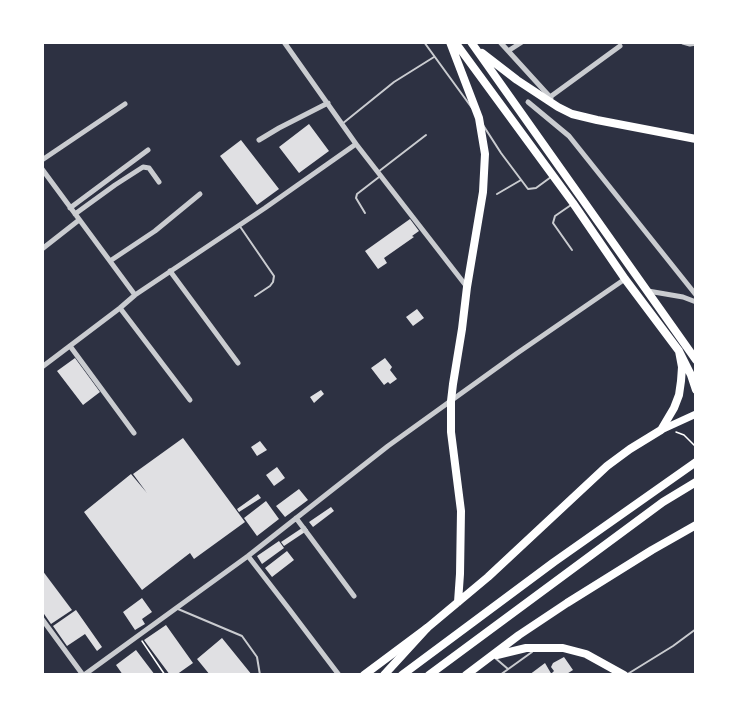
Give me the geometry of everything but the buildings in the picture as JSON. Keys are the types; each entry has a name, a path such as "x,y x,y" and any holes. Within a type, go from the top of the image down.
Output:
{"main road":[{"path":"452,42 479,118 485,154 483,192 451,401 451,432 461,511 458,602"},
{"path":"452,42 573,203 625,279 679,351 696,390"},
{"path":"473,44 516,80 572,114 696,139"},
{"path":"473,44 696,360"},
{"path":"679,337 696,349"},
{"path":"661,430 679,394 682,367 679,351"},
{"path":"364,675 427,628 488,577 607,466 661,430 696,414"},
{"path":"402,675 554,562 696,462"},
{"path":"429,675 663,502 696,482"},
{"path":"466,675 519,635 567,603 696,525"},
{"path":"384,675 427,628"},
{"path":"492,656 526,648 563,648 586,654 625,675"}],"street":[{"path":"284,42 356,144 467,287"},
{"path":"500,42 558,107"},
{"path":"508,51 522,42"},
{"path":"683,42 696,43"},
{"path":"550,97 620,46"},
{"path":"528,102 569,136 696,296"},
{"path":"259,140 328,103"},
{"path":"42,160 125,104"},
{"path":"42,367 135,295 356,144"},
{"path":"70,208 148,150"},
{"path":"42,249 115,185 143,167 148,168 159,182"},
{"path":"42,169 135,295"},
{"path":"110,261 155,231 201,194"},
{"path":"170,271 238,363"},
{"path":"42,619 83,675 248,556 388,446 625,279"},
{"path":"647,291 683,297 696,302"},
{"path":"120,308 190,400"},
{"path":"70,346 134,433"},
{"path":"296,518 354,596"},
{"path":"248,556 339,675"}],"lane":[{"path":"424,42 528,189 532,189 553,176"},
{"path":"342,124 394,82 434,57"},
{"path":"365,213 356,198 357,194 426,135"},
{"path":"497,194 521,180"},
{"path":"572,250 553,223 555,216 573,203"},
{"path":"239,225 274,276 270,286 255,296"},
{"path":"175,608 242,636 257,657 260,675"},
{"path":"625,675 696,629"},
{"path":"500,675 538,647"},
{"path":"492,656 508,669"}],"path":[{"path":"675,432 684,435 696,447"},
{"path":"138,635 165,675"}]}
